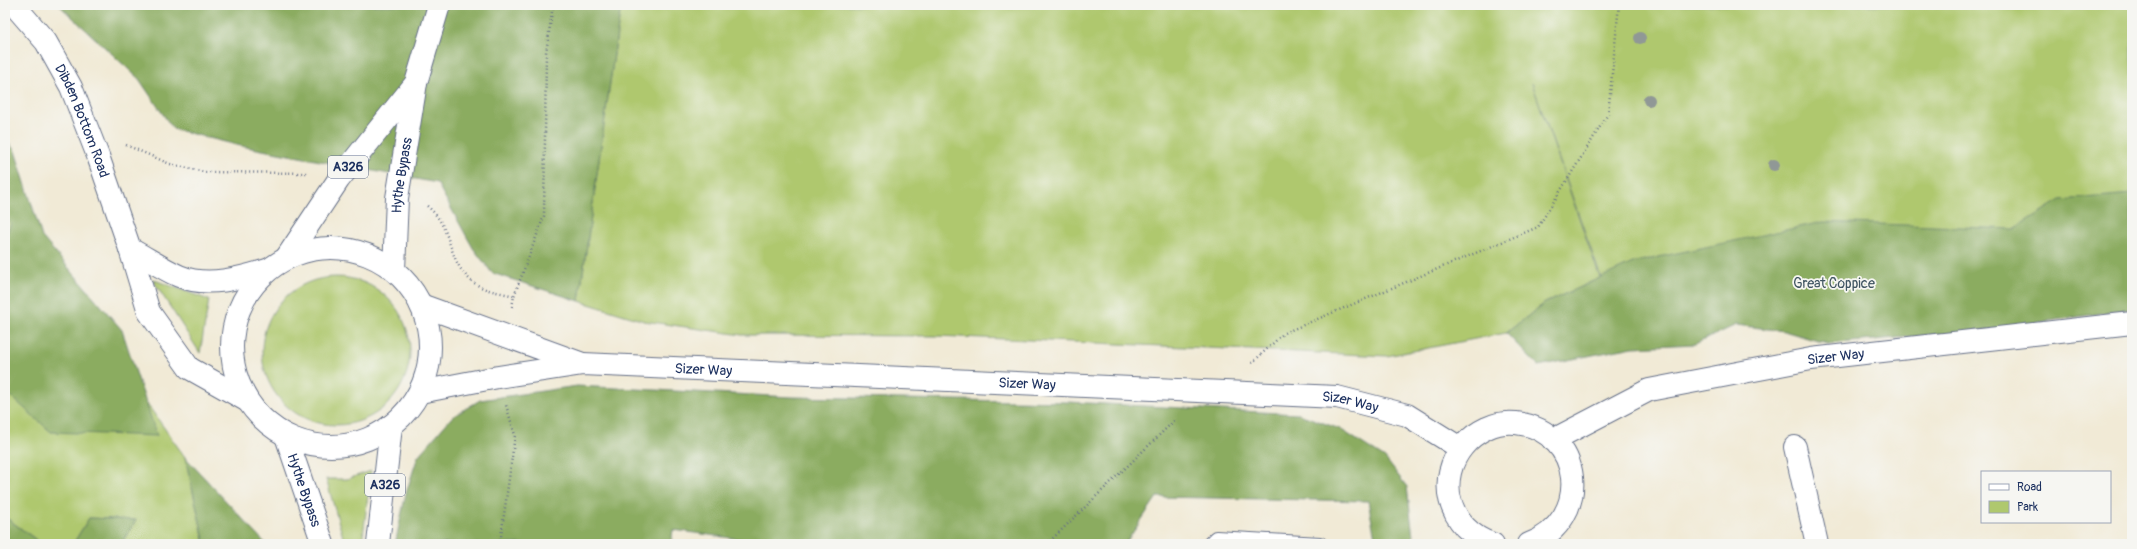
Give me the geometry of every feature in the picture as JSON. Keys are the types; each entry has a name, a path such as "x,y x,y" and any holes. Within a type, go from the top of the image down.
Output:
{"street":[{"name":"Dibden Bottom Road","path":"14,5 46,42 71,87 98,156 130,249 149,312 189,368 246,400"},
{"name":"Hythe Bypass","path":"394,270 397,198 416,83 439,5"},
{"name":"Hythe Bypass","path":"287,257 339,179 416,83"},
{"path":"314,248 342,248 370,255 394,270 410,286 422,305 430,334 429,364 420,392 408,411 391,426 367,440 340,446 312,445 286,436 263,420 246,400 235,373 231,345 236,317 248,291 267,270 287,257 314,248"},
{"path":"130,249 181,277 202,280 235,280 267,270"},
{"name":"Sizer Way","path":"422,305 507,338 583,364"},
{"name":"Sizer Way","path":"1554,440 1649,390 1811,358 2132,323"},
{"name":"Sizer Way","path":"420,392 498,376 583,364 1336,397 1407,415 1460,448"},
{"path":"1493,544 1469,539 1451,502 1448,483 1452,464 1460,448 1476,433 1495,424 1516,423 1536,428 1554,440 1566,455 1572,474 1572,494 1559,537 1540,540 1529,544"},
{"name":"A326","path":"378,544 391,426"},
{"name":"Hythe Bypass","path":"286,436 323,544"},
{"path":"1795,447 1817,544"}],"lane":[{"path":"1210,544 1216,538 1320,544"}],"path":[{"path":"507,338 514,296 544,216 546,53 553,5"},
{"path":"1247,366 1284,333 1538,227 1608,114 1619,5"},
{"path":"498,376 515,435 500,544"},
{"path":"1047,544 1204,392"}],"green space":[{"path":"59,5 621,5 579,301 492,273 473,248 437,183 241,146 173,129 139,79"},
{"path":"621,5 2132,5 2132,248 1615,317 1532,83 1600,278 1545,303 1506,333 1387,356 937,336 742,335 644,321 579,301"},
{"path":"5,138 15,151 42,237 122,330 157,436 51,432 5,391 5,237 11,223 5,219"},
{"name":"Great Coppice","path":"2132,194 2132,309 1987,330 1828,344 1784,331 1736,325 1695,344 1633,347 1538,366 1506,333 1545,303 1635,262 1823,222 2014,229 2061,200"},
{"path":"5,205 185,457 205,544 121,544 136,520 89,518 73,544 42,544 5,517"},
{"path":"329,277 343,277 358,280 371,285 389,298 402,316 405,323 409,336 409,366 405,379 402,386 389,404 371,417 364,420 351,424 329,425 314,422 301,417 289,409 278,398 270,386 265,373 262,358 262,344 265,329 270,316 278,304 289,293 301,285 314,280"},
{"path":"152,279 209,300 200,353"},
{"path":"577,386 792,397 1068,402 1299,414 1340,429 1385,458 1407,487 1414,544 1375,538 1368,501 1157,497 1125,544 775,544 673,530 671,544 395,544 406,493 418,456 452,417 480,400"},
{"path":"185,457 266,544 205,544"},
{"path":"371,471 362,544 345,544 326,479 347,479"},
{"path":"5,517 42,544 5,544"},
{"path":"89,518 136,520 121,544 73,544"}]}
